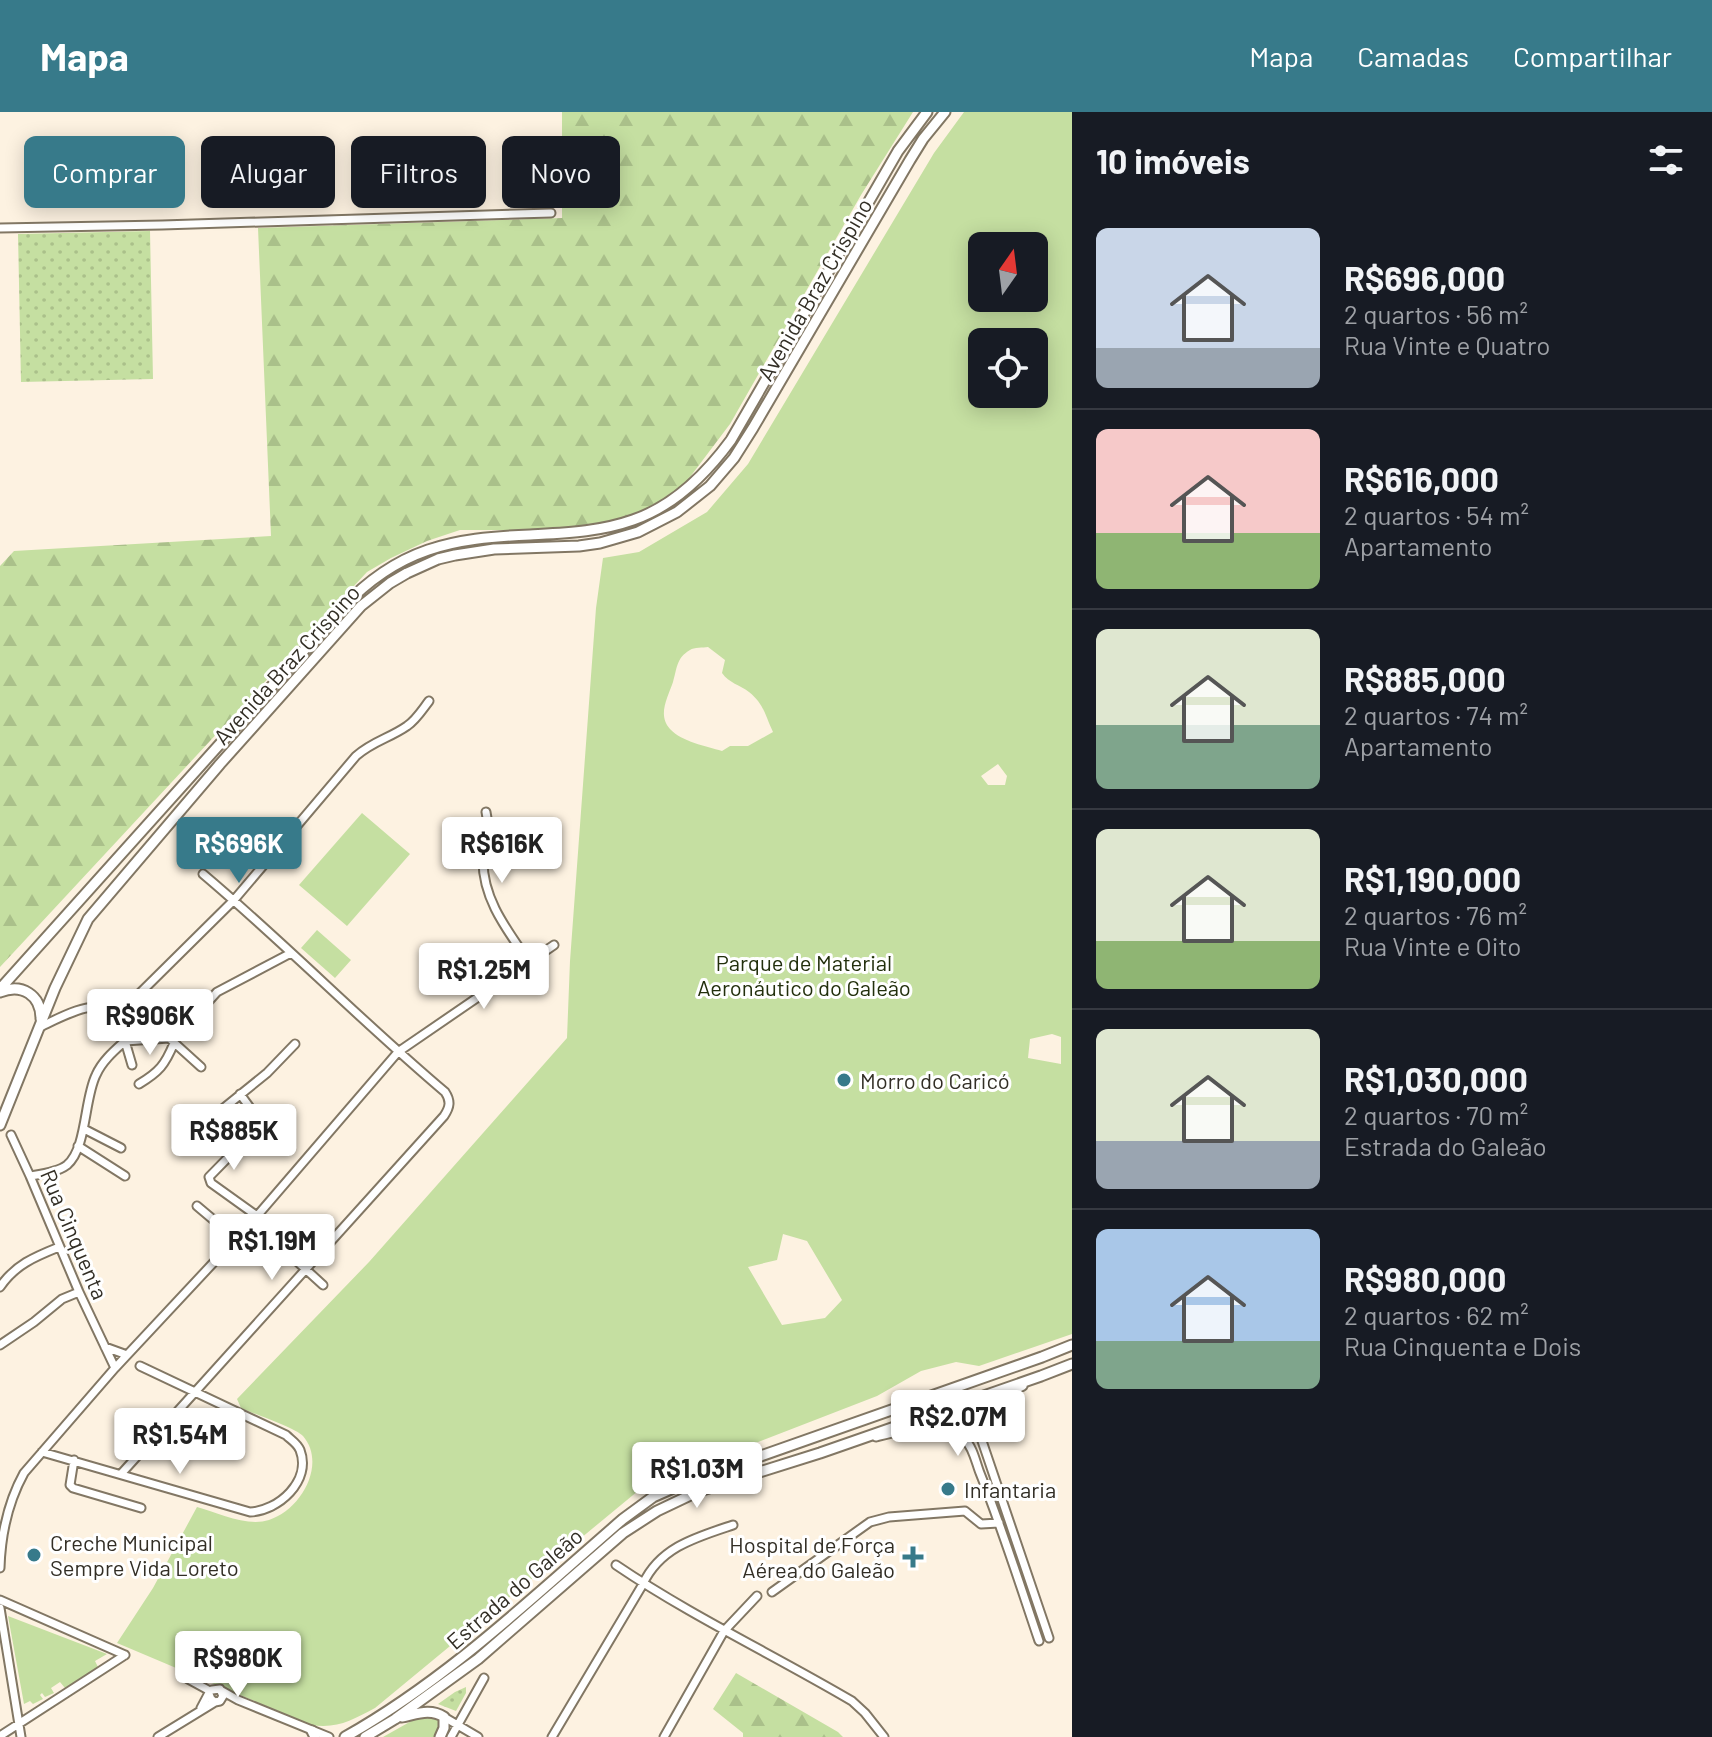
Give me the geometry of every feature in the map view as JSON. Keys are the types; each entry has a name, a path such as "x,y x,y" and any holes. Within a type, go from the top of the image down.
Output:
{"main road":[{"name":"Avenida Braz Crispino","path":"0,991 332,619 374,578 415,554 455,542 496,536 585,532 615,526 653,511 688,488 731,440 898,151 927,112"},
{"name":"Avenida Braz Crispino","path":"0,1125 40,1024 88,919 240,741 361,606 390,583 415,569 455,555 494,549 579,546 621,538 677,512 710,486 734,458 753,428 910,160 945,112"},
{"path":"0,991 12,988 32,995 40,1008 40,1024"},
{"name":"Estrada do Galeão","path":"345,1737 449,1668 623,1519 653,1497 687,1482 1072,1345"},
{"name":"Estrada do Galeão","path":"365,1737 375,1734 478,1659 598,1554 641,1520 676,1501 1072,1364"},
{"path":"395,1719 436,1712 444,1717 442,1733"}],"street":[{"path":"0,228 551,213"},
{"path":"149,1018 135,1003 135,998 234,900 356,756 370,745 406,727 429,701"},
{"path":"486,812 489,823 483,861 487,890 499,917 529,962"},
{"path":"121,1474 444,1116 449,1106 445,1092 203,874"},
{"path":"0,1568 5,1525 24,1473 115,1368 257,1216 398,1052 554,945"},
{"path":"139,1084 161,1068 169,1058 172,1041 217,992 291,953"},
{"path":"40,1024 96,1007 106,1012 125,1041 132,1065"},
{"path":"30,1176 65,1167 74,1157 84,1129 95,1075 125,1041 172,1041 201,1067"},
{"path":"188,1137 267,1073 295,1044"},
{"path":"240,1094 260,1125 209,1177 211,1183 257,1216"},
{"path":"84,1129 121,1148"},
{"name":"Rua Cinquenta","path":"11,1135 115,1368"},
{"path":"78,1146 125,1176"},
{"path":"197,1206 235,1238"},
{"path":"266,1233 323,1285"},
{"path":"0,1287 22,1264 59,1247"},
{"path":"0,1345 62,1299 79,1292"},
{"path":"105,1347 127,1355"},
{"path":"42,1452 250,1512 278,1504 293,1488 300,1473 301,1458 298,1446 279,1430 140,1366"},
{"path":"1041,1376 1004,1396 988,1416 981,1438 1049,1638"},
{"path":"820,1453 892,1433 927,1427 957,1434 968,1441 1039,1641"},
{"path":"74,1460 70,1480 73,1488 141,1508"},
{"path":"772,1592 870,1522 889,1517 965,1511 981,1524 999,1523"},
{"path":"552,1737 650,1569 664,1555 697,1538 733,1525"},
{"path":"616,1565 724,1631 852,1701 884,1737"},
{"path":"664,1737 724,1631 757,1596"},
{"path":"0,1600 125,1655 0,1736"},
{"path":"0,1608 21,1737"},
{"path":"451,1737 484,1678"},
{"path":"188,1679 210,1693 211,1699 238,1700"},
{"path":"199,1710 215,1688 314,1734 329,1737"},
{"path":"158,1737 218,1701 223,1696 222,1691"},
{"path":"444,1717 478,1737"},
{"path":"442,1733 458,1725"}],"green space":[{"path":"562,112 913,112 861,195 730,424 681,489 629,518 574,530 460,530 427,541 367,572 0,967 0,566 14,551 271,536 258,228 562,218 562,208 620,208 620,136 562,136"},
{"name":"Parque de Material Aeronáutico do Galeão","path":"964,112 1072,112 1072,1334 979,1366 956,1362 921,1371 877,1396 644,1486 375,1708 344,1722 329,1726 311,1725 117,1643 153,1588 197,1507 260,1522 281,1515 300,1496 307,1485 312,1460 310,1447 303,1436 241,1408 237,1399 369,1262 567,1038 596,608 603,558 639,552 707,512 748,464 934,153","holes":["708,647 725,660 722,673 758,701 773,732 748,746 730,746 722,751 688,740 666,724 666,700 678,664 690,650","998,764 1007,776 1005,785 988,785 981,776","1052,1034 1061,1037 1061,1064 1028,1058 1030,1039","783,1234 807,1241 842,1300 825,1318 782,1325 748,1267 777,1260"]},
{"path":"150,231 153,379 21,382 18,234"},
{"path":"362,813 410,854 347,926 299,885"},
{"path":"317,930 351,960 335,978 301,948"},
{"path":"8,1616 107,1654 95,1661 98,1667 65,1688 60,1682 51,1688 54,1693 45,1697 42,1693 43,1699 24,1704"},
{"path":"736,1673 843,1737 743,1737 743,1733 713,1709"},
{"path":"466,1687 456,1711 438,1704 455,1692"},
{"path":"422,1715 430,1715 440,1721 437,1737 383,1737"}],"place":[{"name":"Morro do Caricó","path":"844,1080"},
{"name":"Infantaria","path":"948,1489"},
{"name":"Creche Municipal Sempre Vida Loreto","path":"34,1555"},
{"name":"Hospital de Força Aérea do Galeão","path":"913,1557"}]}
